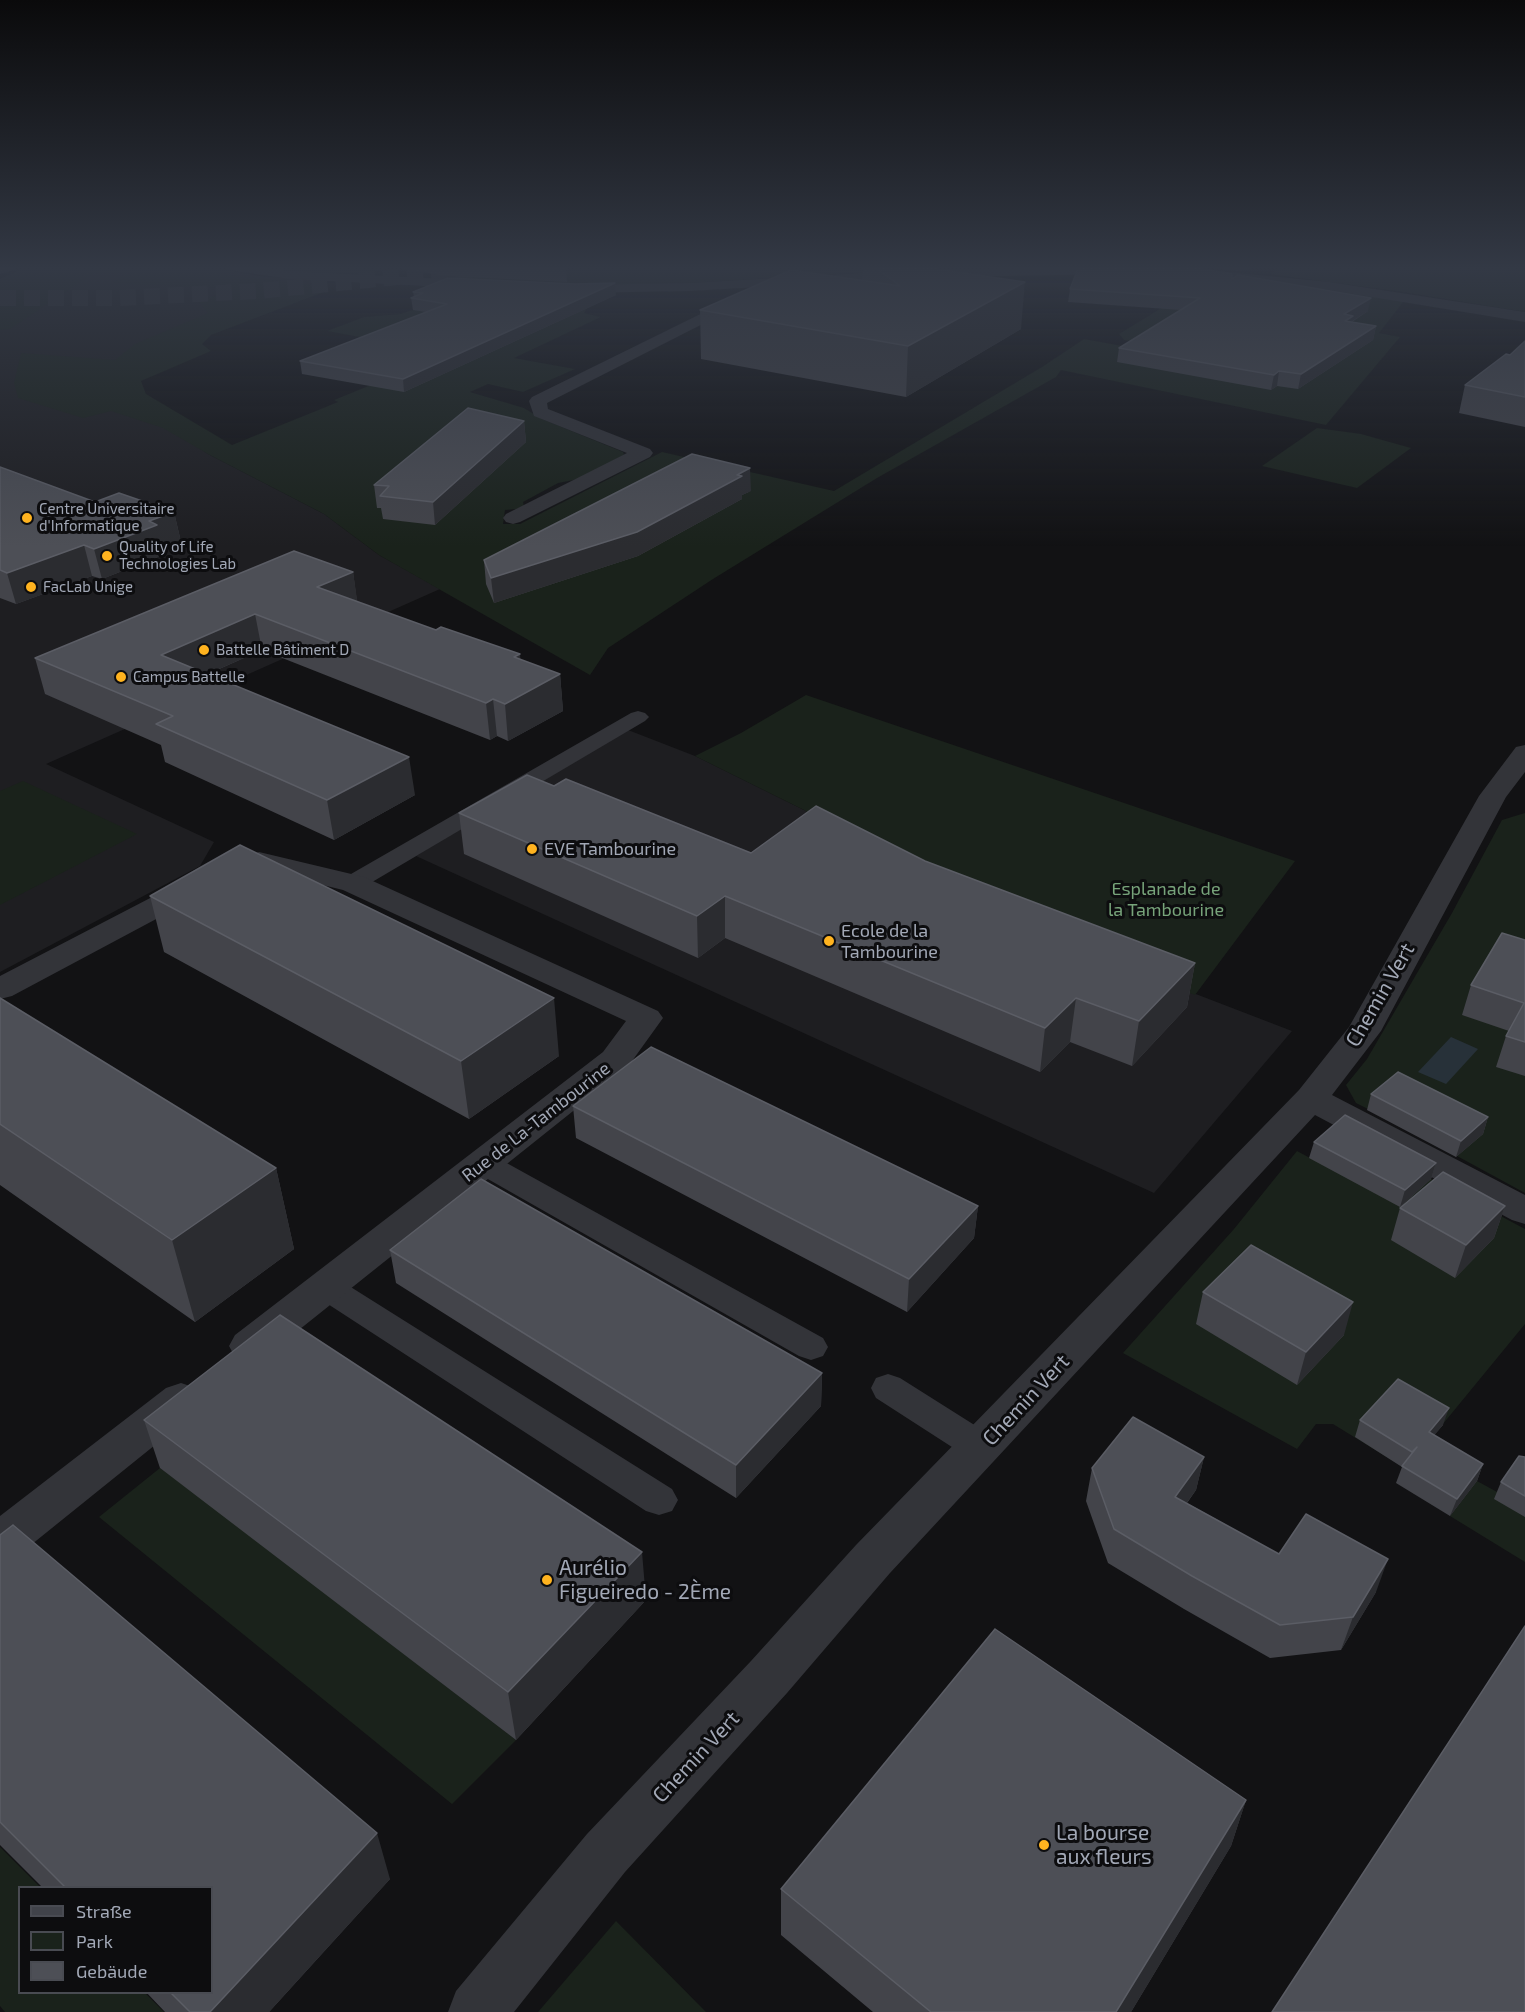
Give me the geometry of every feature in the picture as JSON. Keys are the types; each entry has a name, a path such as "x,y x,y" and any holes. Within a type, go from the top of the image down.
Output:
{"street":[{"path":"513,518 643,453 540,412 538,401 620,360"},
{"path":"353,884 638,717"},
{"name":"Chemin Vert","path":"477,2012 606,1853 769,1677 873,1559 982,1448 1311,1098 1364,1031 1378,1001 1518,772"},
{"name":"Rue de La-Tambourine","path":"0,989 193,888 259,861 353,884 646,1018 615,1060 0,1543"},
{"path":"1311,1098 1525,1211"},
{"path":"483,1163 811,1347"},
{"path":"326,1287 659,1500"},
{"path":"271,1329 301,1348"},
{"path":"888,1388 982,1448"}],"shaded area":[{"name":"Campus Battelle","path":"0,360 123,360 70,381 114,401 188,440 208,454 324,514 379,555 440,589 46,764 214,842 200,866 0,972"},
{"name":"Ecole de la Tambourine","path":"628,730 695,756 804,810 915,886 1292,1031 1154,1193 416,856"},
{"path":"1451,1037 1478,1049 1446,1084 1418,1072"}],"green space":[{"path":"19,360 190,360 141,381 146,394 232,445 338,402 334,400 429,360 524,360 575,369 523,392 488,384 470,392 524,408 542,419 623,452 624,455 579,479 558,483 523,502 524,506 505,510 503,524 520,524 662,452 834,491 1053,360 1198,360 1226,365 1229,360 1381,360 1326,425 1061,370 1056,377 877,478 713,579 608,648 590,675 379,555 324,514 163,428 111,411 83,418 18,398 14,383"},
{"path":"1317,428 1361,434 1411,448 1357,488 1262,466"},
{"name":"Esplanade de la Tambourine","path":"806,695 1295,861 1195,995 915,886 804,810 695,756 741,733"},
{"path":"23,781 137,834 0,905 0,791"},
{"path":"1525,813 1525,1193 1457,1156 1482,1134 1368,1109 1356,1103 1346,1085 1367,1059 1452,913 1502,820"},
{"path":"1339,1130 1525,1229 1525,1324 1406,1469 1333,1424 1316,1424 1297,1449 1123,1353 1234,1229 1297,1151 1310,1158"},
{"path":"160,1468 516,1740 452,1804 99,1517"},
{"path":"1525,1475 1525,1562 1450,1516 1477,1481 1499,1493"},
{"path":"0,1847 39,1886 18,1886 18,1994 146,1994 164,2012 5,2012 0,2006"},
{"path":"616,1921 706,2012 538,2012"}],"building":[{"path":"303,360 445,360 403,379 300,361"},
{"path":"1187,360 1323,360 1301,374 1279,371 1274,375"},
{"path":"1498,360 1525,360 1525,397 1465,385"},
{"path":"468,408 524,421 433,502 380,496 389,486 374,485"},
{"path":"692,454 750,468 737,475 742,476 637,532 491,578 484,560"},
{"path":"0,467 95,502 119,493 174,512 149,521 157,525 94,549 84,545 7,573 0,570"},
{"path":"294,551 353,572 317,587 436,630 441,627 520,654 514,657 560,674 505,704 493,699 486,703 255,614 161,655 409,757 327,800 156,724 173,716 35,658"},
{"path":"527,775 554,786 566,779 751,853 816,806 925,861 1195,963 1139,1021 1076,998 1045,1028 725,896 697,916 459,813"},
{"path":"240,845 554,998 461,1061 150,896"},
{"path":"1502,933 1525,940 1525,1042 1506,1036 1524,1003 1471,985"},
{"path":"0,998 276,1168 172,1240 0,1124"},
{"path":"651,1047 978,1206 909,1279 573,1106"},
{"path":"1398,1072 1488,1117 1461,1141 1371,1094"},
{"path":"1345,1115 1436,1163 1405,1190 1314,1142"},
{"path":"1443,1172 1505,1206 1466,1245 1400,1208"},
{"path":"481,1179 822,1373 736,1465 390,1250"},
{"path":"1251,1245 1353,1302 1306,1352 1203,1292"},
{"path":"280,1315 642,1552 508,1692 144,1420"},
{"path":"1398,1379 1449,1408 1429,1432 1483,1464 1457,1499 1402,1466 1417,1447 1412,1452 1360,1420"},
{"path":"1133,1417 1204,1457 1175,1497 1279,1554 1306,1514 1388,1559 1353,1617 1280,1625 1114,1529 1092,1468"},
{"path":"1519,1456 1525,1457 1525,1496 1501,1482"},
{"path":"13,1525 377,1833 210,2012 190,2012 172,1994 213,1994 213,1886 64,1886 0,1822 0,1535"},
{"path":"1525,1626 1525,2012 1272,2012"},
{"name":"La bourse aux fleurs","path":"995,1629 1246,1800 1116,2012 931,2012 781,1889"}],"place":[{"name":"Centre Universitaire d'Informatique","path":"27,518"},
{"name":"Quality of Life Technologies Lab","path":"107,556"},
{"name":"FacLab Unige","path":"31,587"},
{"name":"Battelle Bâtiment D","path":"204,650"},
{"name":"Campus Battelle","path":"121,677"},
{"name":"EVE Tambourine","path":"532,849"},
{"name":"Ecole de la Tambourine","path":"829,941"},
{"name":"Aurélio Figueiredo - 2Ème","path":"547,1580"},
{"name":"La bourse aux fleurs","path":"1044,1845"}]}
